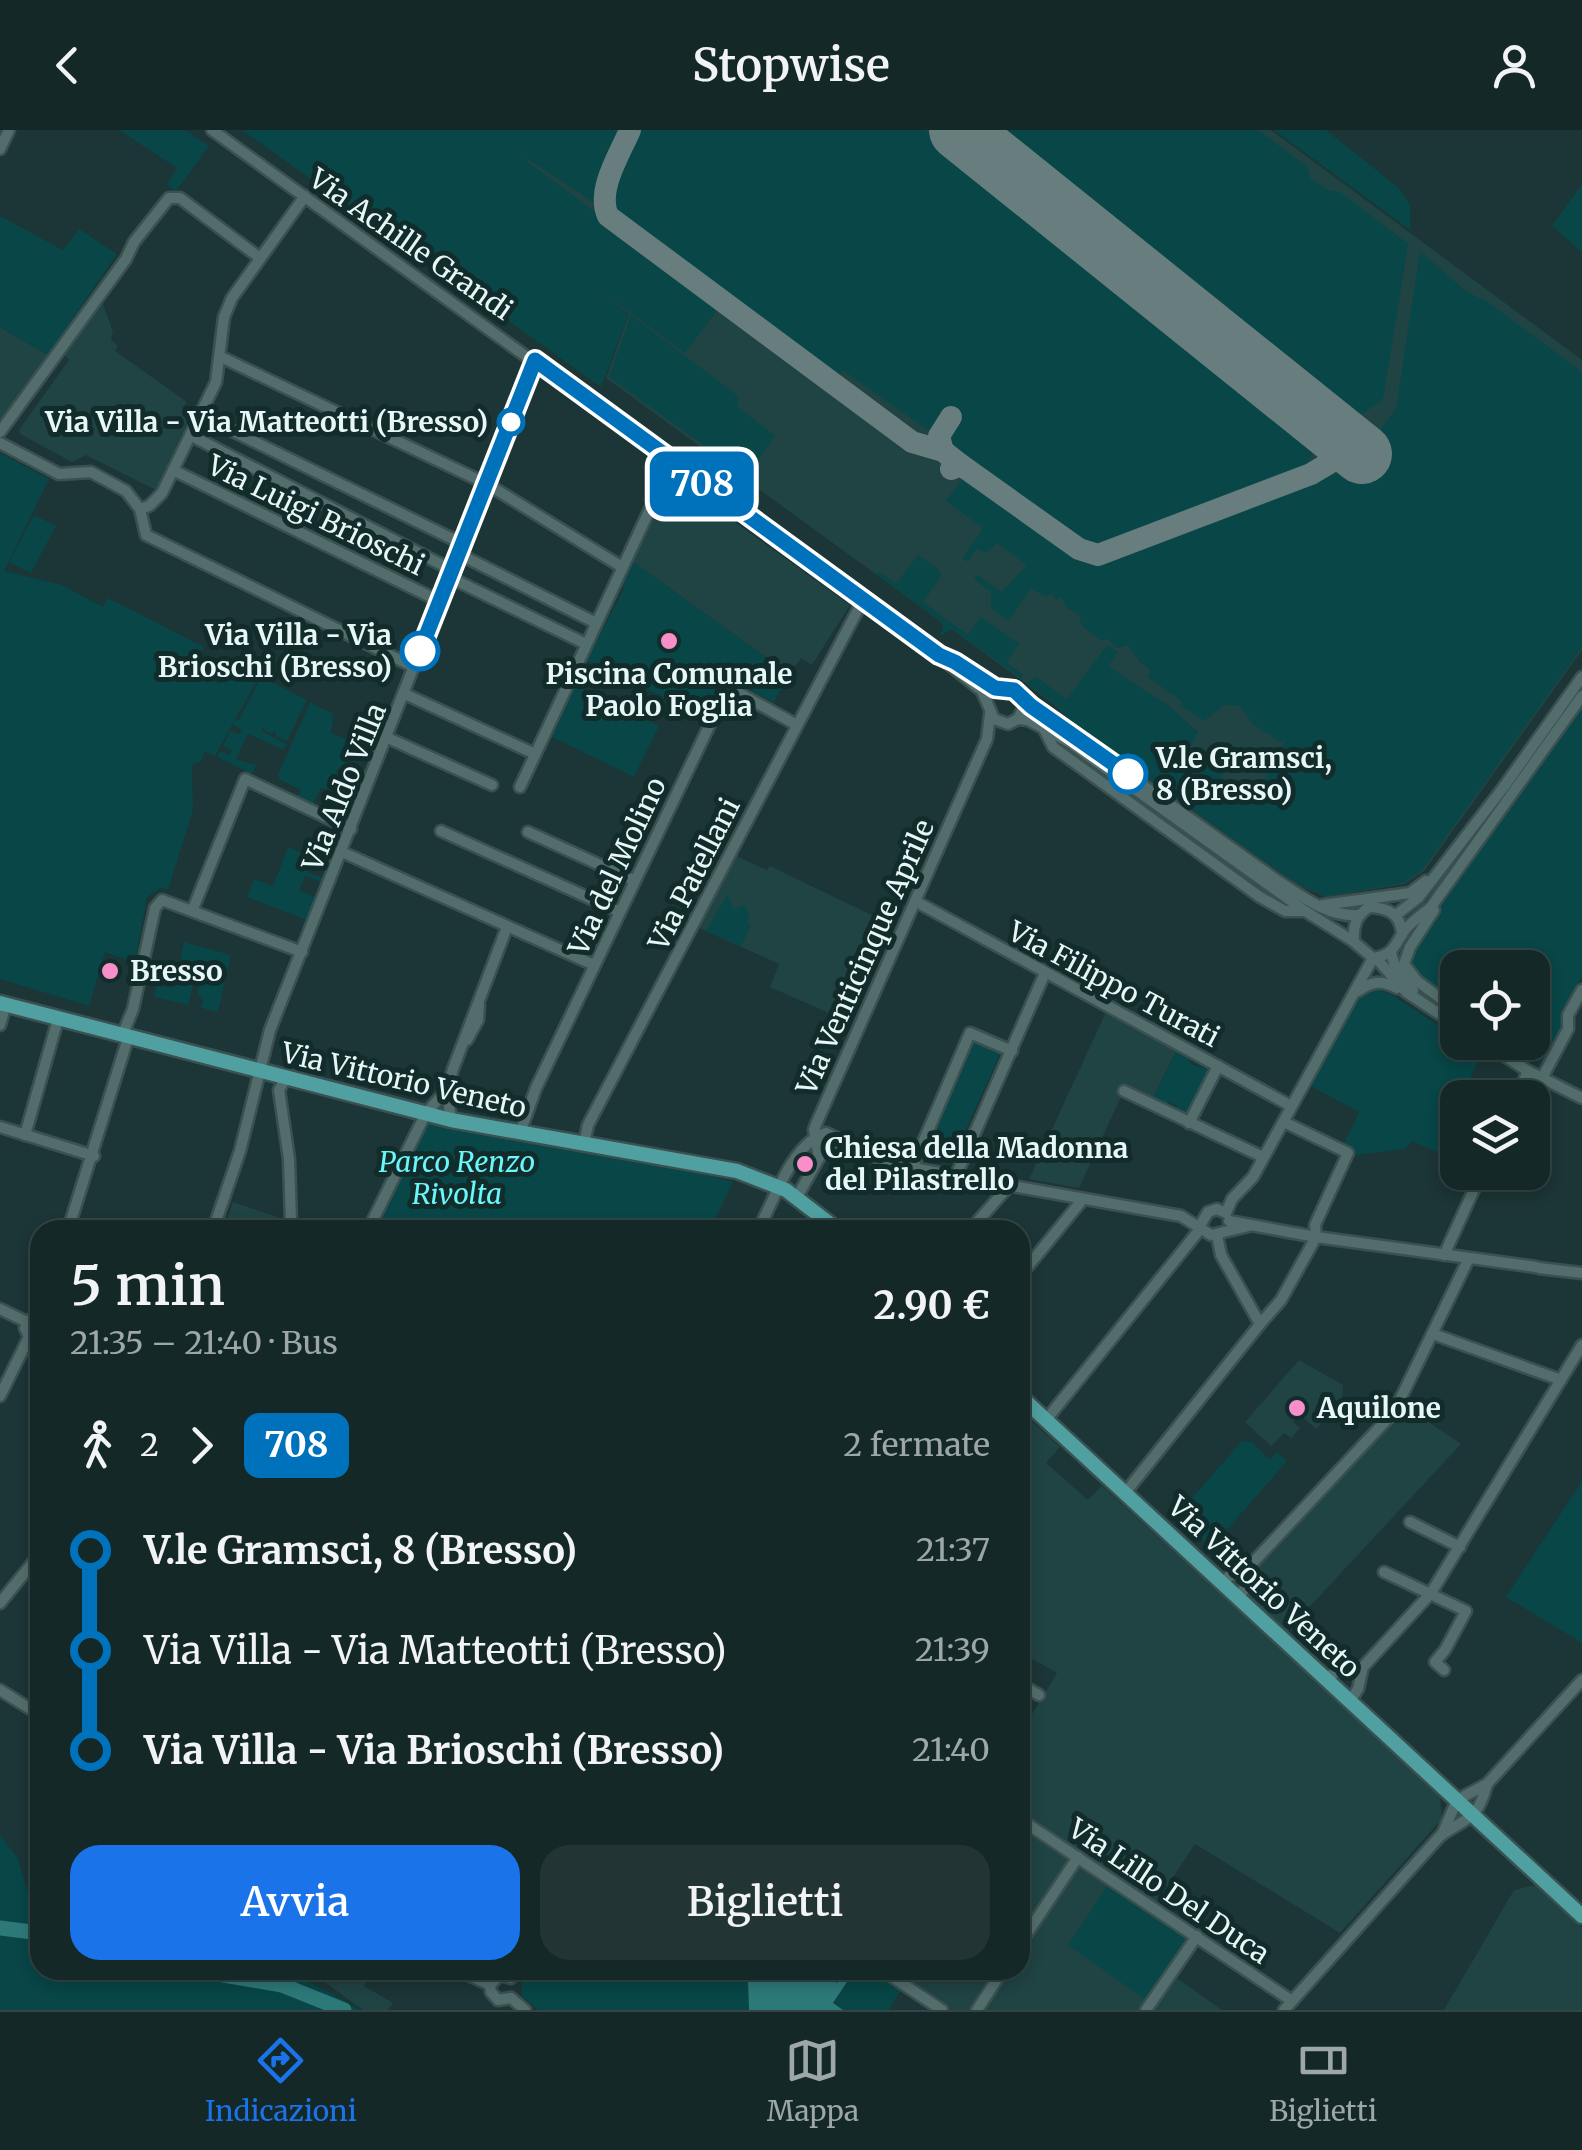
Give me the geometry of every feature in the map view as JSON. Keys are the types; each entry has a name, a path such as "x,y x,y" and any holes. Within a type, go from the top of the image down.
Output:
{"main road":[{"name":"Via Vittorio Veneto","path":"3,1003 259,1071 282,1084 520,1134 727,1168 780,1187 826,1220"},
{"name":"Via Vittorio Veneto","path":"1030,1405 1582,1916"}],"street":[{"path":"0,149 9,130"},
{"name":"Via Achille Grandi","path":"212,130 939,655"},
{"path":"140,509 156,501 216,382 224,318 232,298 305,196"},
{"path":"0,432 169,198 180,198 260,258"},
{"path":"221,356 487,484 622,566"},
{"name":"Via Aldo Villa","path":"216,1220 254,1098 270,1030 535,360"},
{"path":"200,415 596,623"},
{"path":"190,435 586,644"},
{"path":"0,443 60,474 90,472 126,490 140,509 146,535 414,667"},
{"path":"520,786 672,462"},
{"name":"Via Luigi Brioschi","path":"173,470 439,601"},
{"name":"Via Patellani","path":"584,1144 588,1126 863,600"},
{"path":"849,627 859,617 882,613"},
{"path":"939,655 1000,690"},
{"path":"939,655 982,692 998,722 1044,728 1068,742 1354,942 1406,992"},
{"path":"1396,914 1419,897 1582,677"},
{"path":"989,710 992,696 1010,689 1278,882 1343,916 1358,915 1369,907 1384,908 1396,914 1402,924 1402,935"},
{"name":"Via del Molino","path":"520,1134 536,1088 723,697 728,692 740,693 797,725"},
{"path":"405,694 535,754"},
{"path":"987,739 1024,708 1020,696"},
{"path":"1431,1009 1396,970 1392,953 1402,935 1431,907 1582,696"},
{"name":"Via Venticinque Aprile","path":"763,1220 800,1151 814,1138 819,1117 987,739 989,710"},
{"path":"388,738 492,786"},
{"path":"193,910 246,779 351,829"},
{"path":"441,830 618,912"},
{"path":"528,832 633,880"},
{"path":"342,852 594,965"},
{"path":"1318,906 1410,892 1439,871"},
{"path":"1440,998 1416,981 1404,964 1453,875"},
{"path":"72,1220 94,1156 158,902 167,900 302,952"},
{"name":"Via Filippo Turati","path":"915,900 1291,1106"},
{"path":"1354,942 1358,915"},
{"path":"373,1220 426,1113 447,1090 464,1043 478,1020 478,1004 507,927"},
{"path":"1260,1324 1217,1246 1232,1199 1252,1177 1374,958 1392,953"},
{"path":"956,1178 1045,973"},
{"path":"1353,994 1369,983 1384,982 1440,1015"},
{"path":"1542,1078 1568,1029 1568,1015 1582,990"},
{"path":"0,1025 3,1003"},
{"path":"25,1135 58,1019"},
{"path":"1568,1029 1582,1031"},
{"path":"912,1168 970,1033 1012,1051"},
{"path":"1509,1060 1582,1098"},
{"path":"1189,1123 1218,1066"},
{"path":"1524,1080 1528,1071"},
{"path":"254,1098 282,1084 291,1220"},
{"path":"447,1090 451,1120"},
{"path":"1124,1091 1263,1157"},
{"path":"1125,1493 1281,1300 1316,1237 1315,1225 1348,1154 1284,1122"},
{"path":"0,1127 94,1156"},
{"path":"814,1138 829,1150 874,1156 956,1178 1181,1216 1206,1234 1224,1225 1250,1226 1582,1274"},
{"path":"797,1197 819,1158 814,1138"},
{"path":"979,1220 1008,1188"},
{"path":"1444,1255 1474,1190"},
{"path":"1030,1264 1084,1199"},
{"path":"1046,1420 1201,1227 1208,1212 1217,1209 1224,1225"},
{"path":"1222,1582 1235,1572 1246,1570 1394,1412 1468,1258"},
{"path":"0,1309 30,1320"},
{"path":"1433,1334 1562,1380"},
{"path":"0,1396 30,1344"},
{"path":"1350,1701 1358,1690 1363,1667 1431,1593 1582,1345"},
{"path":"1410,1522 1460,1548"},
{"path":"0,1603 30,1566"},
{"path":"1239,1598 1248,1580 1246,1570"},
{"path":"1384,1572 1466,1611 1435,1662 1444,1670"},
{"path":"1326,1678 1338,1671 1363,1667"},
{"path":"1288,2006 1441,1836 1458,1800 1487,1784 1582,1680"},
{"path":"0,1690 30,1709"},
{"path":"1030,1690 1039,1695"},
{"path":"1441,1836 1474,1816 1487,1784"},
{"name":"Via Lillo Del Duca","path":"1030,1825 1197,1936 1288,2006"},
{"path":"1030,1929 1078,1857"},
{"path":"1146,2010 1197,1936"},
{"path":"479,1980 490,1985"},
{"path":"495,1980 490,1992 498,2000 511,1998 525,2010"},
{"path":"511,1998 515,1980"},
{"path":"897,1980 942,2010"},
{"path":"976,2010 996,1980"}],"shaded area":[{"path":"516,130 1271,130 1582,360 1582,650 1424,871 1405,884 1327,897 1300,887 1079,731 1057,707 1024,682 606,378 629,314 590,283 524,155"},
{"path":"102,301 113,332 111,340 118,346 115,351 187,402 182,408 191,414 156,490 86,455 72,462 20,434 19,430 69,360 65,355"},
{"path":"0,327 48,355 0,420"},
{"path":"674,478 850,605 812,665 801,658 789,674 633,562"},
{"path":"736,856 767,870 770,866 884,921 840,1018 770,987 779,964 699,928"},
{"path":"1106,1012 1176,1051 1152,1100 1125,1088 1079,1188 1029,1179"},
{"path":"233,1202 285,1220 227,1220"},
{"name":"Aquilone","path":"1299,1360 1343,1385 1342,1402 1316,1429 1300,1415 1293,1422 1300,1428 1291,1438 1284,1433 1271,1446 1245,1422"},
{"path":"1406,1407 1461,1444 1275,1644 1440,1797 1442,1819 1340,1933 1195,1844 1156,1903 1113,1875 1147,2000 1158,2005 1177,1978 1222,2010 951,2010 906,1980 1030,1980 1030,1717 1057,1673 1030,1658 1030,1420 1060,1447 1046,1463 1088,1500 1102,1486 1226,1599"},
{"path":"1535,1885 1582,1928 1582,2010 1444,2010 1514,1890"},
{"path":"317,1980 367,1980 364,1986 393,2003 388,2010 363,2010"},
{"path":"848,1980 833,2003 843,2010 749,2010 748,1982"}],"green space":[{"path":"119,130 186,130 209,146 176,191 167,185 177,168"},
{"path":"242,130 625,130 594,203 525,157 721,305 685,353 599,289 629,314 601,387"},
{"path":"634,130 924,130 1307,436 1313,446 1310,460 1299,468 1109,542 1089,544 843,370 837,377 612,213 609,203"},
{"path":"991,130 1258,130 1307,167 1310,178 1329,191 1340,192 1408,244 1383,399 1362,414 1337,408"},
{"path":"1274,130 1326,130 1399,188 1410,205 1410,230"},
{"path":"1582,184 1582,252 1552,226"},
{"path":"0,216 63,250 79,229 117,254 48,355 0,327"},
{"path":"1420,252 1582,372 1582,647 1422,870 1403,883 1326,896 1270,865 1079,729 1027,683 1036,677 1067,699 1107,645 1118,652 1108,666 1169,706 1198,732 1185,757 1223,773 1215,797 1231,805 1242,780 1256,791 1286,739 1280,742 1252,723 1240,706 1225,704 1204,721 1148,677 1151,670 1128,645 1118,648 1082,626 1078,613 1068,609 1061,597 1056,600 1052,594 1045,596 1031,589 1008,621 991,608 991,592 974,579 977,575 1002,592 1027,565 997,543 985,553 977,548 968,562 963,558 983,528 946,501 963,478 1079,560 1094,565 1351,468 1396,409"},
{"path":"631,315 738,396 738,407 775,436 746,476 609,377"},
{"path":"0,453 49,479 4,571 62,585 103,607 108,598 204,647 194,656 208,670 206,677 220,684 228,671 223,668 227,662 233,665 230,675 235,666 258,678 215,756 205,752 200,762 192,765 193,810 168,890 160,888 147,897 135,963 105,952 89,1006 0,979"},
{"path":"34,515 56,526 31,573 9,562"},
{"path":"918,555 938,569 941,576 923,602 968,635 981,617 1019,644 1006,662 1023,675 1021,678 952,629 939,637 943,627 940,620 875,574 879,572 896,584"},
{"name":"Piscina Comunale Paolo Foglia","path":"633,562 789,674 774,703 738,683 730,683 719,691 706,719 648,689 644,695 586,660 624,589 621,586"},
{"path":"261,677 307,700 287,741 276,736 275,731 272,734 264,730 265,725 261,731 287,744 284,750 248,734 236,759 256,765 252,774 217,757 220,751 230,755 232,750 223,746 230,731 240,734 242,730 233,725"},
{"path":"575,685 659,726 634,777 552,737"},
{"path":"1582,701 1582,976 1560,1014 1563,1029 1550,1052 1550,950 1440,950 1440,993 1414,973 1409,960 1458,875"},
{"path":"310,702 333,714 331,733 352,742 345,761 366,770 361,781 338,769 335,775 359,788 346,819 340,817 351,791 331,781 326,790 321,788 313,804 297,797 301,790 279,779"},
{"path":"288,847 318,860 316,864 311,862 307,872 323,878 321,882 305,876 299,890 315,897 307,920 247,897 254,879 273,886"},
{"path":"728,894 733,909 745,905 747,923 751,925 741,946 706,931"},
{"path":"184,942 231,955 218,1012 201,1008 203,999 197,994 202,973 197,971 188,1005 154,997 157,985 174,988"},
{"path":"1375,989 1391,994 1440,1027 1440,1060 1478,1060 1470,1080 1440,1080 1437,1152 1412,1141 1405,1149 1355,1155 1343,1146 1359,1112 1309,1085 1355,998"},
{"path":"974,1040 1001,1052 959,1145 931,1137"},
{"path":"1176,1051 1189,1058 1190,1064 1210,1070 1186,1116 1170,1102 1163,1106 1152,1100"},
{"name":"Parco Renzo Rivolta","path":"428,1122 683,1169 733,1182 715,1220 381,1220"},
{"path":"1242,1441 1252,1442 1270,1460 1277,1452 1287,1461 1211,1548 1177,1515"},
{"path":"1582,1481 1582,1643 1506,1597"},
{"path":"0,1835 18,1858 30,1895 30,1980 302,1980 360,2010 0,2010"},
{"path":"1109,1883 1190,1936 1146,2000 1068,1945"},
{"path":"522,1980 749,1980 749,2010 538,2010 522,1996"},
{"path":"849,1980 886,1980 901,1990 889,2010 843,2010 833,2004"}],"waterway":[{"path":"0,1928 30,1932"},
{"path":"253,1980 282,1985 344,2010"}],"taxiway":[{"path":"630,130 607,184 608,216 912,442 943,451 961,465"},
{"path":"943,451 939,436 951,417"},
{"path":"951,469 961,465 1079,549 1098,555 1311,474 1331,462 1348,443"}],"runway":[{"path":"959,130 1362,454"}],"bus line":[{"name":"708","path":"420,651 535,360 939,655 995,688 1014,690 1128,774"}],"place":[{"name":"Via Villa - Via Matteotti (Bresso)","path":"511,422"},
{"name":"Piscina Comunale Paolo Foglia","path":"669,641"},
{"name":"Via Villa - Via Brioschi (Bresso)","path":"420,651"},
{"name":"V.le Gramsci, 8 (Bresso)","path":"1128,774"},
{"name":"Bresso","path":"110,971"},
{"name":"Chiesa della Madonna del Pilastrello","path":"805,1164"},
{"name":"Aquilone","path":"1297,1408"}]}
